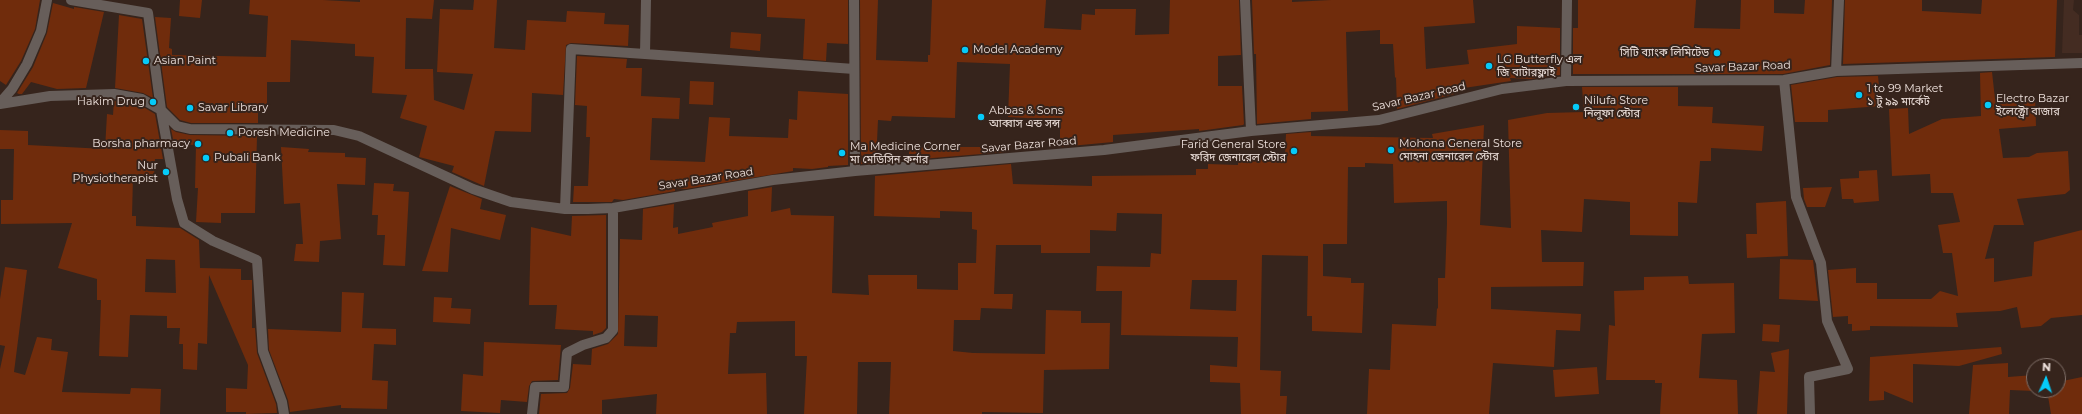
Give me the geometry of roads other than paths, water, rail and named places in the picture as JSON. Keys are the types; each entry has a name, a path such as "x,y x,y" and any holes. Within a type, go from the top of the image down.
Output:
{"street":[{"path":"0,104 12,89 27,64 41,31 48,0"},
{"path":"70,0 148,12 161,110 177,199 184,223 213,241 257,260 263,351 282,402 284,414"},
{"path":"645,54 646,0"},
{"path":"854,0 855,171"},
{"path":"1244,0 1251,131"},
{"path":"1566,81 1567,0"},
{"path":"1836,71 1839,0"},
{"path":"565,209 571,48 854,70"},
{"name":"Savar Bazar Road","path":"0,104 50,96 114,94 142,99 161,110 177,126 190,129 340,131 359,136 473,189 511,202 565,209 613,208 773,180 855,171 1104,150 1251,131 1379,120 1502,89 1566,81 1784,80 1836,71 2082,63"},
{"path":"1784,80 1796,197 1821,263 1827,322 1848,369 1809,377 1810,414"},
{"path":"532,414 534,387 564,386 567,353 583,345 606,338 613,330 613,208"}],"place":[{"name":"Model Academy","path":"965,50"},
{"name":"সিটি ব্যাংক লিমিটেড","path":"1717,53"},
{"name":"Asian Paint","path":"146,61"},
{"name":"LG Butterfly এল জি বাটারফ্লাই","path":"1489,66"},
{"name":"1 to 99 Market ১ টু ৯৯ মার্কেট","path":"1859,95"},
{"name":"Hakim Drug","path":"153,102"},
{"name":"Electro Bazar ইলেক্ট্রো বাজার","path":"1988,105"},
{"name":"Nilufa Store নিলুফা স্টোর","path":"1576,107"},
{"name":"Savar Library","path":"190,108"},
{"name":"Abbas & Sons আব্বাস এন্ড সন্স","path":"981,117"},
{"name":"Poresh Medicine","path":"230,133"},
{"name":"Borsha pharmacy","path":"198,144"},
{"name":"Mohona General Store মোহনা জেনারেল স্টোর","path":"1391,150"},
{"name":"Farid General Store ফরিদ জেনারেল স্টোর","path":"1294,151"},
{"name":"Ma Medicine Corner মা মেডিসিন কর্নার","path":"842,153"},
{"name":"Pubali Bank","path":"206,158"},
{"name":"Nur Physiotherapist","path":"166,172"}]}
